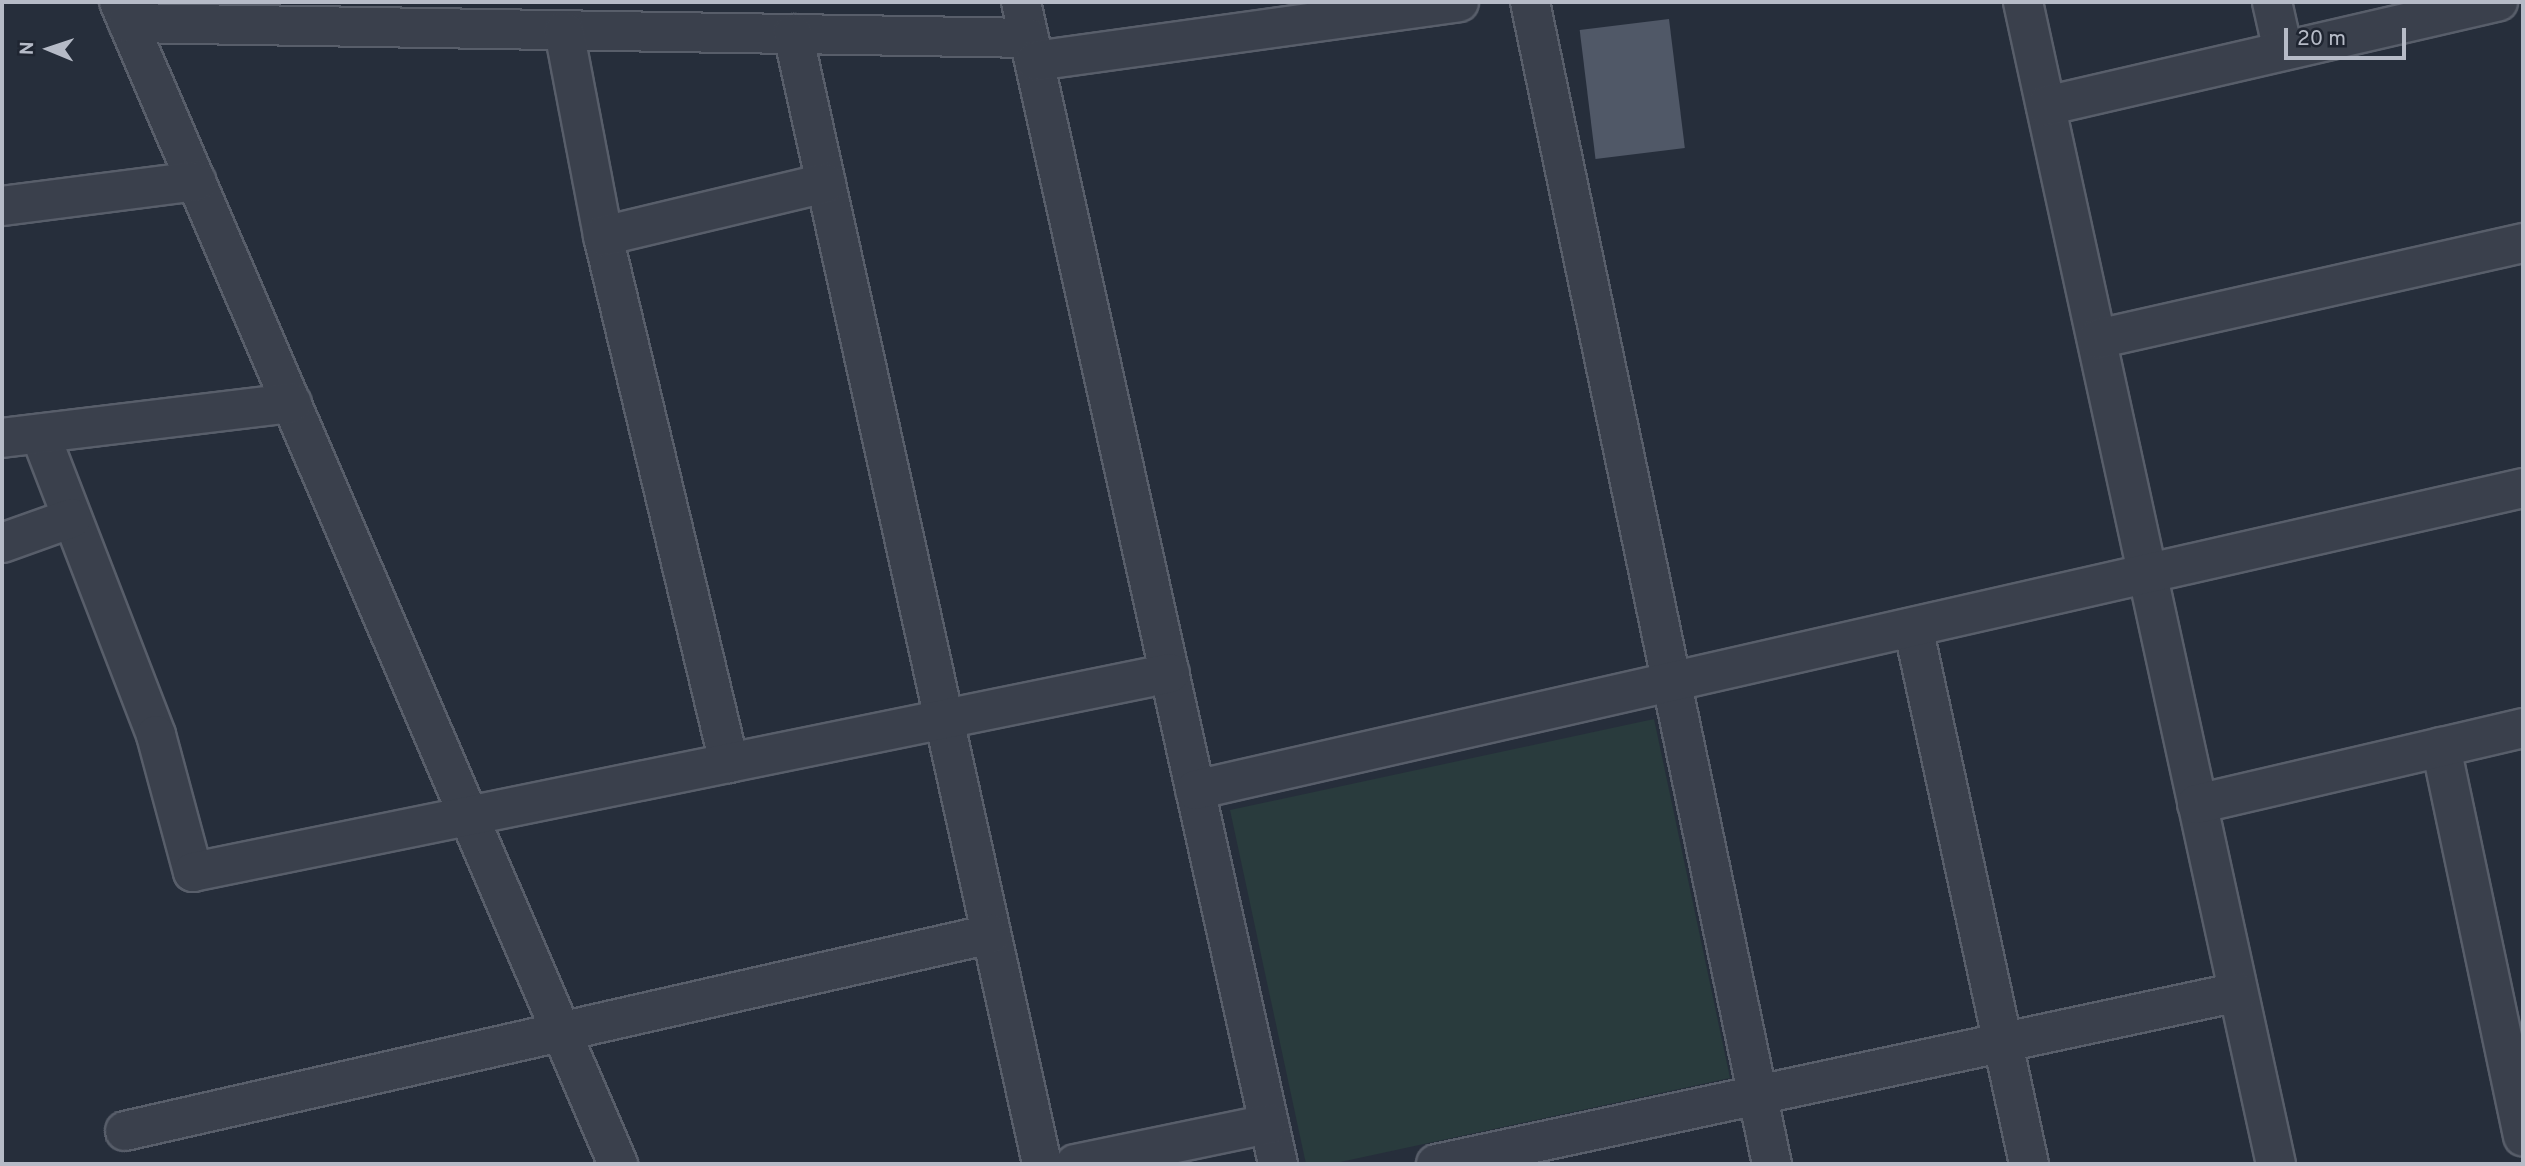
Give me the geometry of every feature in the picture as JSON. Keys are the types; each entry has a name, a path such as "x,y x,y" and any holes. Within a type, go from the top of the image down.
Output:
{"street":[{"path":"1021,2 1278,1164"},
{"path":"618,1164 123,13 564,30 793,34 1032,50 1459,2"},
{"path":"1530,2 1772,1164"},
{"path":"2023,2 2276,1164"},
{"path":"2272,2 2283,51"},
{"path":"2046,106 2498,2"},
{"path":"564,30 603,236 729,763"},
{"path":"793,34 1042,1164"},
{"path":"2,206 196,181"},
{"path":"603,236 826,183"},
{"path":"2097,340 2523,243"},
{"path":"2,438 292,403"},
{"path":"40,434 156,735 193,872 1170,673"},
{"path":"1195,790 2523,488"},
{"path":"2,543 72,517"},
{"path":"1913,627 2029,1164"},
{"path":"2197,804 2523,728"},
{"path":"2441,747 2523,1136"},
{"path":"125,1132 991,934"},
{"path":"1436,1164 1524,1155 1758,1095 2238,992"},
{"path":"1075,1164 1269,1124"}],"shaded area":[{"path":"1654,719 1730,1078 1331,1164 1306,1164 1230,810"}],"building":[{"path":"1669,19 1685,148 1596,159 1580,30"}]}
